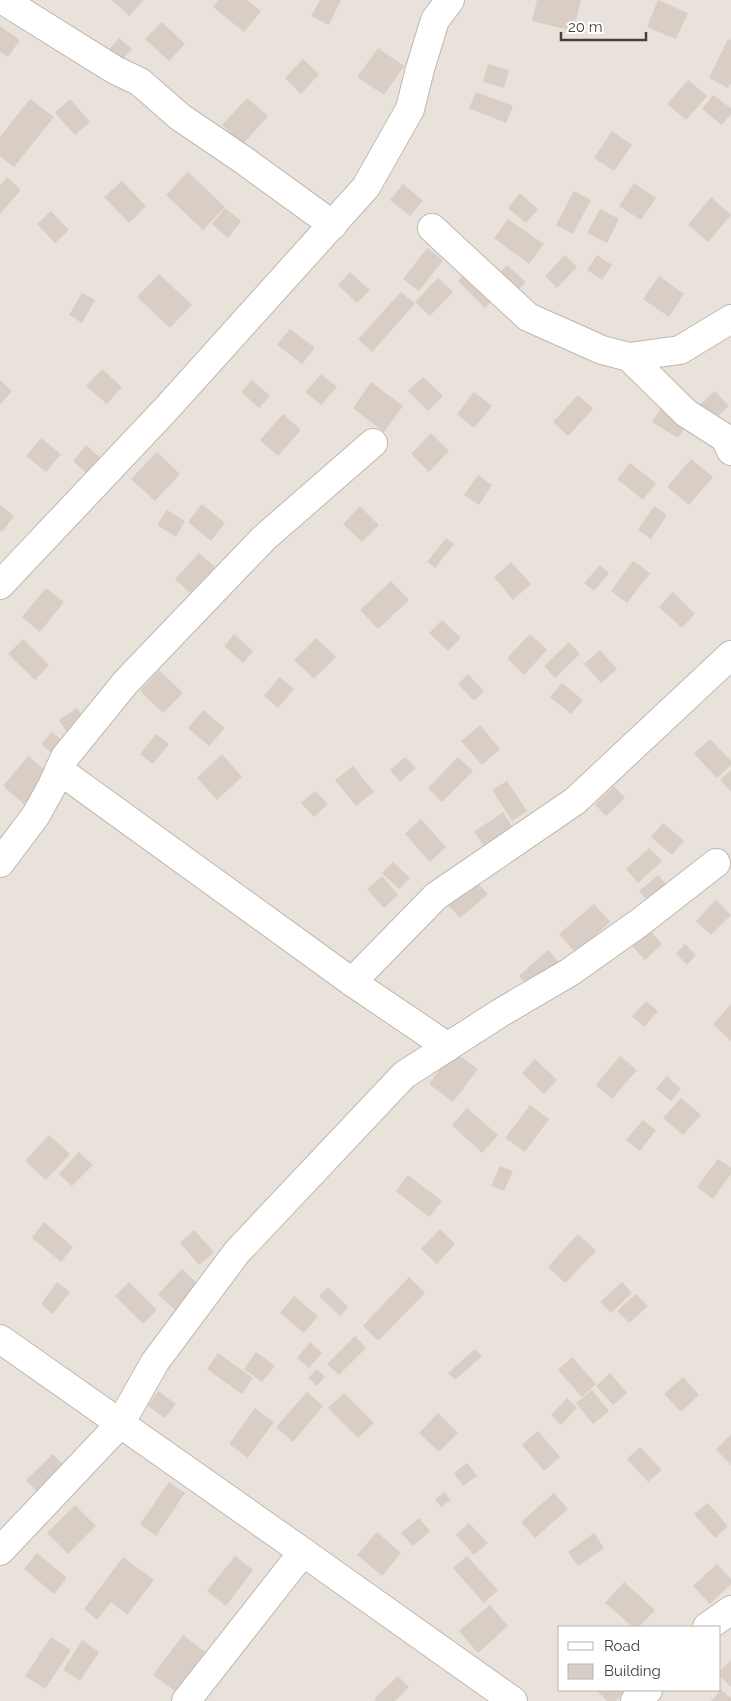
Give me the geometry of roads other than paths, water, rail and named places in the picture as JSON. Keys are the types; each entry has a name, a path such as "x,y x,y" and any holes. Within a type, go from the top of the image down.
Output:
{"street":[{"path":"3,0 107,65 140,82 180,117 333,225"},
{"path":"0,585 167,408 366,188 410,109 435,20 450,0"},
{"path":"432,228 528,317 602,350 629,357 680,350 731,320"},
{"path":"629,357 686,413 725,438 731,451"},
{"path":"0,863 36,815 65,756 126,682 257,545 373,443"},
{"path":"352,982 436,896 575,801 731,655"},
{"path":"59,770 352,982 448,1046"},
{"path":"0,1551 120,1424 155,1362 237,1252 404,1075 500,1013 570,972 639,923 716,863"},
{"path":"0,1339 512,1701"},
{"path":"186,1701 303,1552"},
{"path":"708,1626 731,1610"},
{"path":"635,1701 647,1691"}]}
